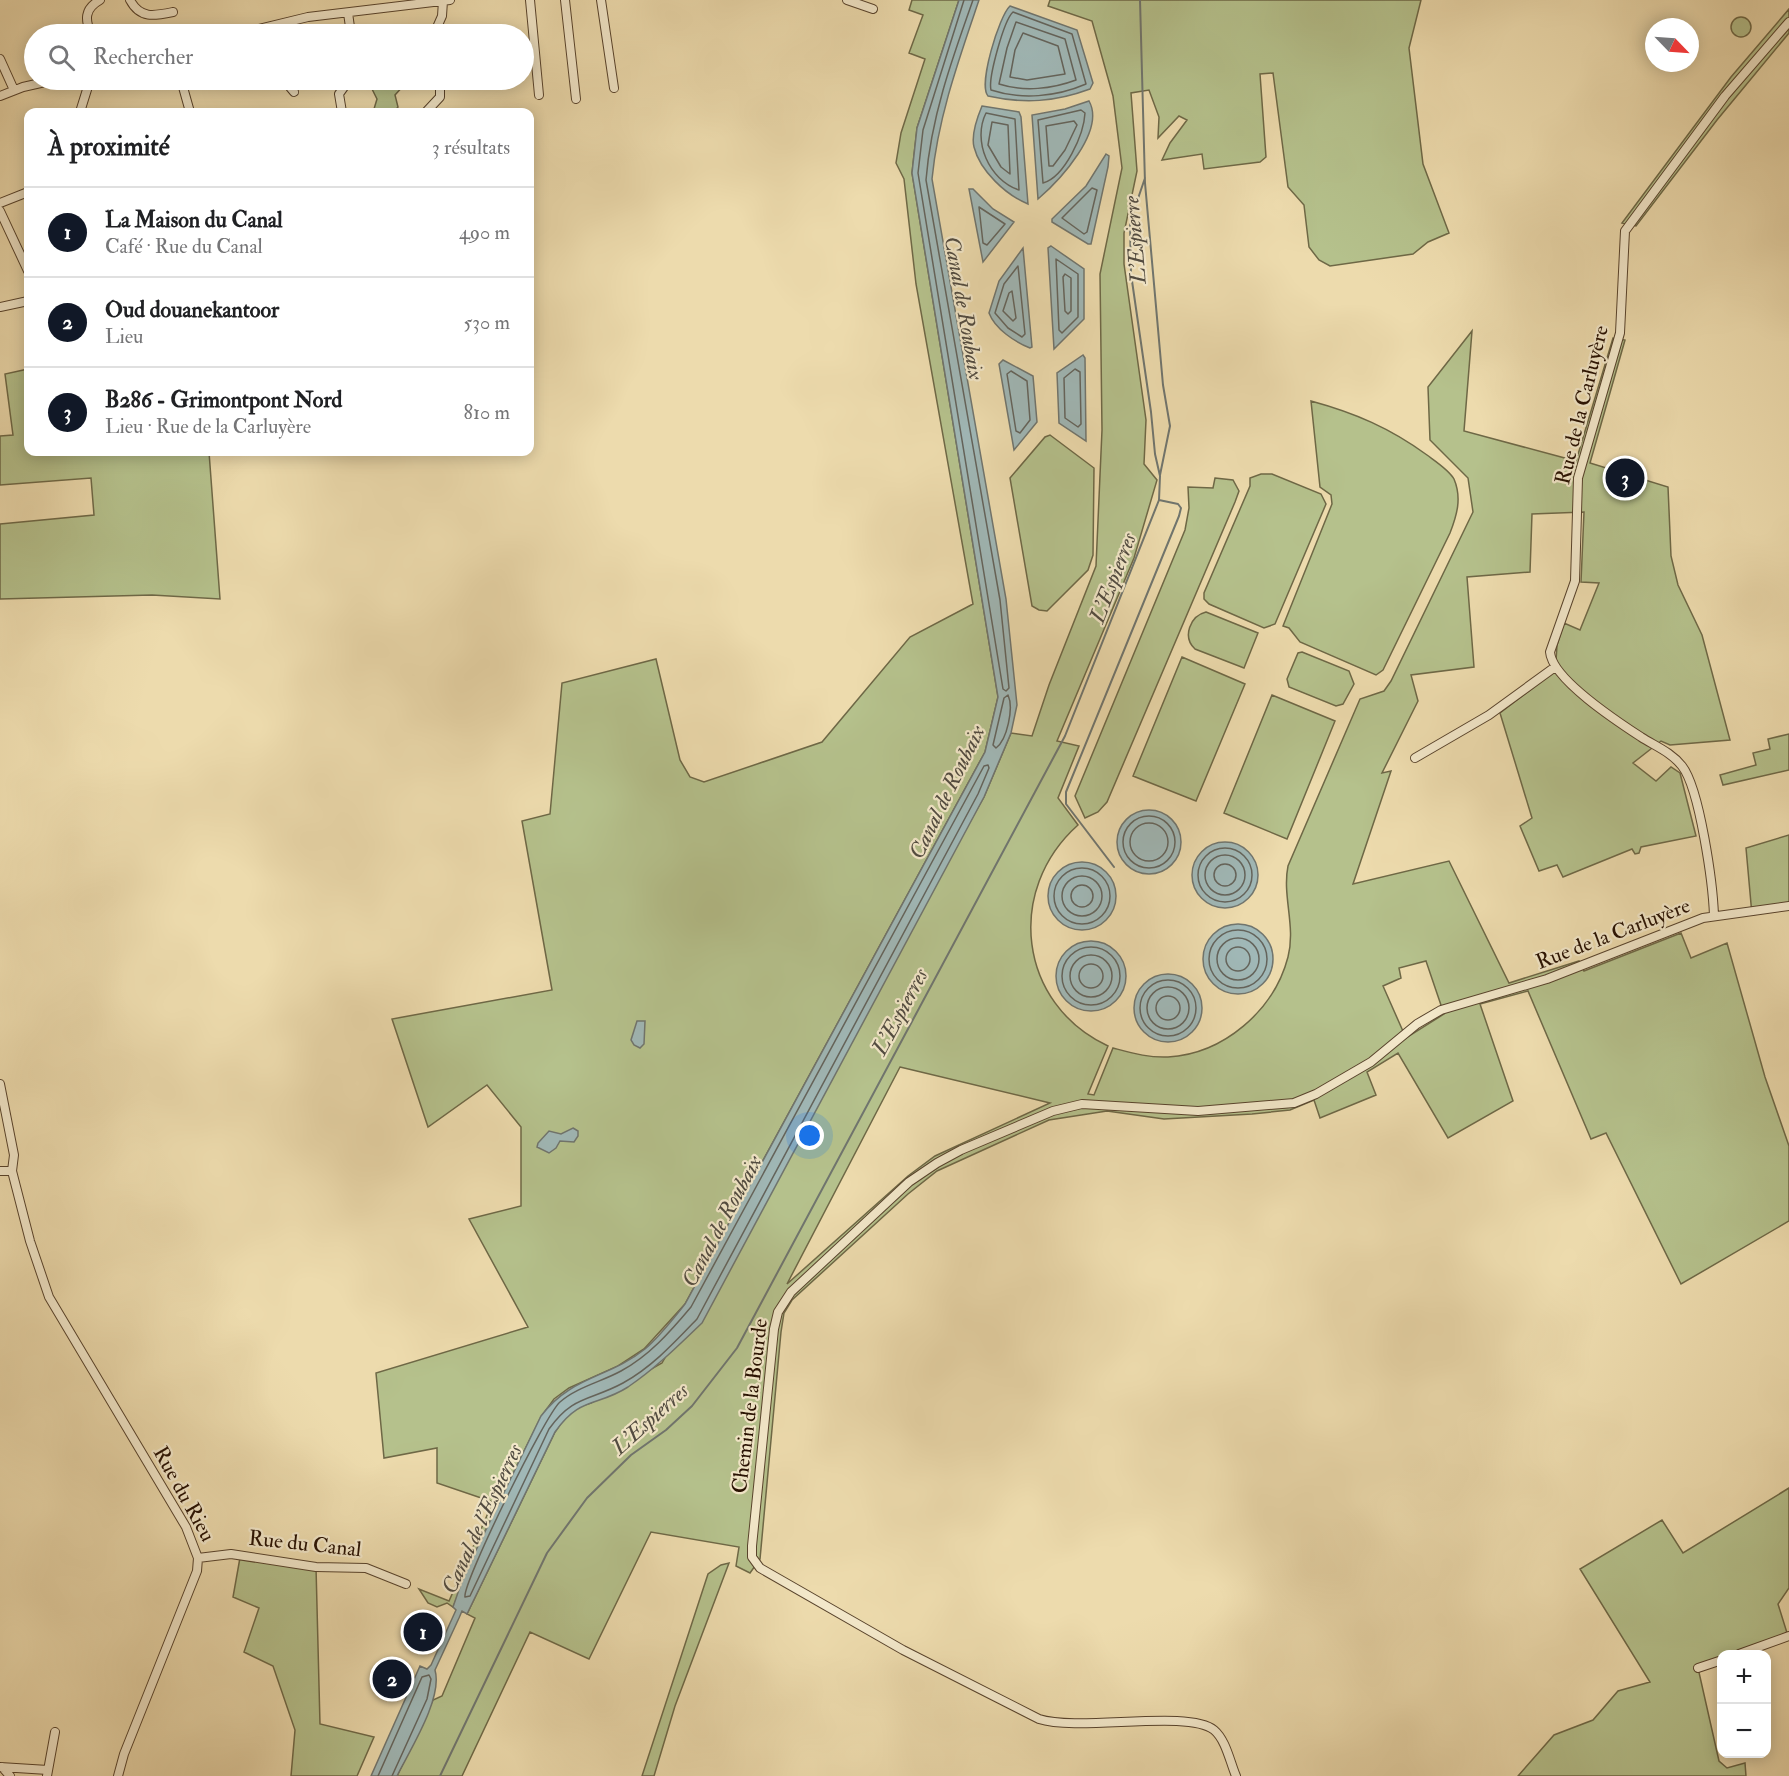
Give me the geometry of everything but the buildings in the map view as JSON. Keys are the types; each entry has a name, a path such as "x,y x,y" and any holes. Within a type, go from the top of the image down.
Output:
{"street":[{"path":"87,24 87,13 100,0"},
{"path":"130,0 136,11 142,14 150,16 173,12"},
{"path":"530,0 532,24"},
{"path":"565,0 576,99"},
{"path":"601,0 614,88"},
{"path":"847,0 873,9"},
{"path":"289,24 308,17 446,1 438,24"},
{"path":"348,13 350,24"},
{"name":"Rue de la Carluyère","path":"1316,1094 1378,1058 1417,1024 1441,1010 1547,979 1714,916 1712,880 1693,789 1687,773 1672,756 1617,721 1555,667 1551,658 1551,644 1575,581 1578,478 1620,333 1625,231 1725,96 1789,22"},
{"path":"534,42 539,95"},
{"path":"0,59 14,90"},
{"path":"0,96 24,88"},
{"path":"81,108 87,90"},
{"path":"184,90 189,108"},
{"path":"341,108 339,94 342,90"},
{"path":"430,108 440,97 440,90"},
{"path":"0,203 24,194"},
{"path":"0,211 24,262"},
{"path":"0,307 24,302"},
{"path":"1415,758 1489,715 1555,667"},
{"path":"1714,916 1789,906"},
{"name":"Rue du Rieu","path":"0,1084 14,1155 12,1171 30,1241 49,1297 186,1527 198,1558 197,1571 124,1754 118,1776"},
{"name":"Chemin de la Bourde","path":"1236,1776 1220,1737 1209,1727 1177,1722 1060,1724 1039,1719 893,1645 760,1568 752,1557 752,1546 774,1329 782,1305 807,1276 909,1182 936,1163 961,1150 1053,1111 1074,1105 1198,1111 1279,1106 1316,1094"},
{"path":"0,1171 12,1171"},
{"name":"Rue du Canal","path":"198,1558 231,1554 316,1567 366,1568 406,1584"},
{"path":"1750,1650 1789,1636"},
{"path":"1698,1668 1717,1662"},
{"path":"1,1767 47,1773 55,1732"},
{"path":"1,1767 10,1776"}],"green space":[{"path":"912,0 959,0 917,128 912,173 998,697 985,752 685,1304 644,1349 618,1366 569,1388 554,1399 541,1417 489,1522 453,1607 447,1603 437,1607 428,1603 419,1589 449,1601 493,1502 437,1483 437,1448 384,1458 376,1373 528,1327 469,1219 521,1206 521,1127 487,1085 428,1127 392,1019 552,990 522,821 550,814 562,683 656,659 680,760 690,777 704,782 822,742 910,637 973,604 916,284 904,179 896,163 901,133 925,59 909,53 923,15 909,10"},
{"path":"1050,0 1421,0 1409,48 1423,164 1449,233 1428,242 1413,254 1330,266 1319,260 1309,247 1304,205 1288,187 1273,73 1260,74 1266,157 1260,162 1204,169 1202,154 1162,160 1170,143 1187,120 1179,116 1158,138 1159,117 1149,90 1131,93 1137,171 1124,233 1124,264 1146,420 1144,464 1157,480 1134,558 1057,741 1079,746 1058,798 1078,825 1055,851 1039,881 1032,912 1032,944 1040,975 1055,1003 1078,1027 1108,1046 1088,1094 1094,1095 1113,1048 1140,1055 1168,1057 1208,1048 1243,1026 1258,1012 1281,977 1288,957 1291,934 1287,889 1288,866 1360,699 1384,691 1391,681 1473,512 1468,478 1430,440 1428,387 1472,331 1464,431 1576,461 1613,338 1625,340 1590,463 1668,487 1671,556 1678,585 1702,635 1730,740 1670,745 1661,741 1633,763 1656,781 1671,767 1680,773 1696,836 1641,847 1639,853 1635,854 1632,849 1563,877 1557,865 1539,871 1520,826 1532,818 1500,713 1560,667 1556,661 1557,645 1564,623 1580,630 1599,583 1581,582 1584,512 1532,514 1530,572 1467,577 1474,667 1411,675 1418,701 1382,773 1391,771 1353,884 1449,861 1509,983 1579,961 1584,971 1681,933 1691,958 1727,943 1765,1077 1789,1146 1789,1221 1681,1284 1606,1133 1591,1139 1528,991 1480,1004 1513,1101 1448,1138 1398,1053 1367,1072 1376,1095 1320,1118 1314,1100 1290,1110 1252,1114 1164,1119 1107,1111 1049,1120 937,1171 908,1194 792,1300 784,1313 781,1332 760,1559 750,1573 736,1566 739,1547 651,1532 589,1659 530,1632 462,1776 397,1776 433,1700 442,1696 475,1618 467,1614 555,1432 566,1416 578,1407 591,1403 662,1363 984,797 1011,733 1032,736 1049,685 1096,566 1102,430 1100,274 1122,168 1113,96 1092,21 1048,6","holes":["1426,961 1444,1014 1406,1038 1383,986 1401,978 1399,968","900,1067 1050,1103 935,1156 908,1176 787,1284"]},
{"path":"1789,9 1789,33 1717,120 1636,226 1622,223 1731,77"},
{"path":"1741,17 1748,20 1751,27 1748,34 1741,37 1734,34 1731,27 1734,20"},
{"path":"372,90 400,90 395,95 397,108 374,108 377,99"},
{"path":"24,370 24,456 209,456 220,599 152,595 0,599 0,524 94,515 91,478 0,485 0,436 13,435 5,374"},
{"path":"1311,401 1357,416 1399,437 1445,469 1454,479 1458,493 1458,506 1450,533 1383,670 1376,675 1300,642 1289,628 1283,626 1332,504 1331,495 1320,487"},
{"path":"1050,435 1094,468 1093,555 1088,570 1047,611 1032,606 1010,478 1045,437"},
{"path":"1261,474 1272,474 1321,494 1326,504 1275,624 1264,628 1209,604 1204,599 1204,593 1250,486 1250,478"},
{"path":"1215,478 1233,480 1239,491 1235,502 1107,802 1098,812 1085,818 1075,796 1185,530 1189,508 1188,487 1213,488"},
{"path":"1206,612 1258,633 1244,668 1195,649 1191,644 1189,633 1192,622 1200,614"},
{"path":"1302,652 1349,671 1354,684 1343,704 1336,706 1289,687 1287,679 1298,653"},
{"path":"1182,657 1245,684 1196,801 1133,776"},
{"path":"1272,695 1335,721 1287,839 1224,813"},
{"path":"1789,734 1789,770 1723,785 1720,775 1756,765 1753,753 1770,749 1768,739"},
{"path":"1789,835 1789,909 1752,915 1746,848"},
{"path":"1789,1488 1789,1588 1778,1604 1788,1636 1750,1650 1717,1650 1717,1661 1698,1668 1717,1758 1727,1768 1745,1763 1746,1776 1518,1776 1554,1735 1593,1720 1618,1691 1650,1682 1580,1569 1662,1520 1683,1553"},
{"path":"241,1552 316,1567 320,1724 374,1737 357,1776 291,1776 295,1730 273,1666 244,1652 259,1608 233,1597"},
{"path":"729,1563 675,1706 654,1776 642,1776 708,1574 721,1565"}],"water":[{"path":"959,0 979,0 944,111 932,179 1006,599 1017,705 1011,733 984,797 702,1323 638,1380 617,1393 581,1407 555,1432 467,1614 462,1611 435,1670 436,1681 430,1708 397,1776 371,1776 420,1666 427,1669 431,1665 456,1610 453,1607 464,1575 541,1416 565,1393 631,1359 645,1349 685,1304 985,752 998,697 912,173 917,128"},
{"path":"1010,6 1077,30 1093,83 1090,89 1064,97 1027,101 988,96 986,79 991,51 1005,12"},
{"path":"1089,101 1093,113 1086,140 1068,168 1038,199 1032,115 1065,109"},
{"path":"982,106 1019,112 1028,204 1011,195 995,181 977,156 973,137"},
{"path":"1106,154 1109,156 1108,167 1091,244 1088,244 1052,222 1052,219 1086,186"},
{"path":"969,189 973,189 993,209 1014,222 983,262"},
{"path":"1051,246 1084,269 1084,319 1054,349 1048,248"},
{"path":"1023,248 1032,347 1030,348 1006,334 989,313 999,281"},
{"path":"1083,355 1085,358 1086,441 1059,423 1057,373"},
{"path":"1003,360 1033,376 1037,422 1014,450 999,364"},
{"path":"1149,810 1161,812 1172,819 1179,830 1181,842 1179,854 1172,865 1161,872 1149,874 1137,872 1126,865 1119,854 1117,842 1119,830 1126,819 1137,812"},
{"path":"1231,842 1249,851 1256,862 1258,875 1256,888 1249,899 1238,906 1219,908 1201,899 1194,888 1192,869 1201,851 1212,844"},
{"path":"1082,862 1095,865 1106,872 1113,883 1116,896 1113,909 1106,920 1095,927 1082,930 1069,927 1058,920 1051,909 1048,896 1051,883 1058,872 1069,865"},
{"path":"1238,924 1257,930 1267,940 1273,959 1267,978 1257,988 1238,994 1219,988 1209,978 1203,959 1209,940 1219,930"},
{"path":"1091,941 1104,944 1116,951 1123,963 1126,976 1123,989 1116,1001 1104,1008 1091,1011 1078,1008 1066,1001 1059,989 1056,976 1059,963 1066,951 1078,944"},
{"path":"1175,974 1187,980 1196,989 1202,1001 1200,1021 1192,1032 1175,1042 1161,1042 1144,1032 1136,1021 1134,1001 1144,984 1155,976"},
{"path":"637,1021 645,1021 644,1044 640,1048 631,1040"},
{"path":"573,1128 578,1131 574,1142 560,1141 549,1153 537,1147 549,1131 561,1134"}],"waterway":[{"name":"L'Espierre","path":"1140,0 1145,183 1163,385 1170,426 1160,475"},
{"name":"L'Espierres","path":"440,1776 547,1553 587,1498 631,1455 666,1430 692,1406 737,1348 1065,736 1159,500 1160,476 1155,454 1131,274 1130,222 1145,178"},
{"path":"1114,867 1066,804 1066,792 1179,516 1181,508 1178,504 1159,500"}],"place":[{"name":"B286 - Grimontpont Nord","path":"1625,478"},
{"name":"La Maison du Canal","path":"423,1632"},
{"name":"Oud douanekantoor","path":"392,1679"}],"water label":[{"name":"Canal de Roubaix","path":"964,308"},
{"name":"Canal de Roubaix","path":"947,792"},
{"name":"Canal de Roubaix","path":"722,1221"},
{"name":"Canal de l'Espierres","path":"482,1519"}]}
